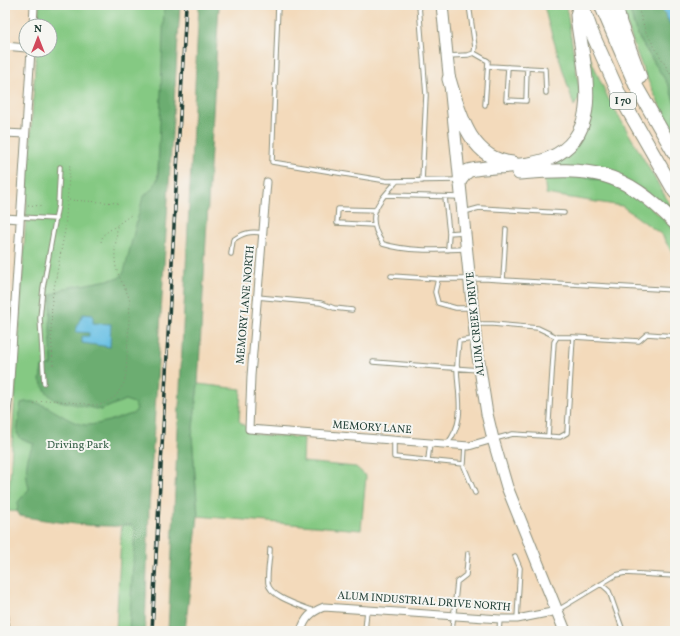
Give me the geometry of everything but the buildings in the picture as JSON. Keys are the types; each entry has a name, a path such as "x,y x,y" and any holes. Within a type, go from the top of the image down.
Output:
{"highway":[{"path":"460,180 468,171 539,162 558,154 572,140 584,122 586,112 587,90 577,15 581,5"},
{"name":"I 70","path":"581,5 620,96 675,192"},
{"name":"I 70","path":"601,5 616,44 640,93 675,154"},
{"path":"616,5 620,23 640,79 640,93"},
{"path":"449,79 464,124 476,143 490,155 499,160 509,163 529,164"},
{"path":"460,180 548,171 581,170 598,173 630,186 654,203 675,223"}],"main road":[{"name":"ALUM CREEK DRIVE","path":"442,5 476,339 492,439 507,487 565,631"}],"street":[{"path":"33,18 34,5"},
{"path":"5,46 18,47"},
{"path":"5,427 6,409 9,396 8,355 14,305 30,58"},
{"path":"5,132 25,134"},
{"name":"MEMORY LANE NORTH","path":"249,429 257,297 264,233 267,182"},
{"path":"5,218 20,218"},
{"path":"5,305 14,305"},
{"name":"MEMORY LANE","path":"249,429 465,446 492,439"},
{"name":"ALUM INDUSTRIAL DRIVE NORTH","path":"314,611 324,607 335,607 518,619 557,611"},
{"path":"301,631 304,621 314,611"}],"lane":[{"path":"278,5 272,162 387,181 460,180"},
{"path":"419,5 426,95 422,181"},
{"path":"469,5 475,47 474,53"},
{"path":"447,56 468,55 474,53 488,61 489,66 485,105"},
{"path":"489,66 545,69 546,93"},
{"path":"508,67 506,100 526,101 527,68"},
{"path":"44,383 40,318 43,288 56,219 60,167"},
{"path":"396,181 378,203 376,210 374,225 375,231 383,244 394,248 448,250 468,249"},
{"path":"385,195 462,197"},
{"path":"445,197 449,233 448,250"},
{"path":"463,212 479,208 564,213"},
{"path":"374,225 337,223 338,209 376,210"},
{"path":"20,218 56,219"},
{"path":"503,280 506,229"},
{"path":"231,254 233,240 242,234 253,231 264,233"},
{"path":"449,233 466,232"},
{"path":"391,276 438,279 503,280 675,290"},
{"path":"438,279 435,292 438,302 456,308 473,308"},
{"path":"257,297 321,302 334,308 352,310"},
{"path":"475,324 538,328 557,337 639,341 647,334 675,336"},
{"path":"548,436 554,342 557,337"},
{"path":"492,439 513,434 560,437 567,433 573,337"},
{"path":"447,444 456,434 461,404 457,368 459,341 476,339"},
{"path":"372,362 480,370"},
{"path":"394,440 394,458 463,464"},
{"path":"428,460 430,443"},
{"path":"465,446 463,464 475,493"},
{"path":"270,548 268,584 271,590 281,597 314,611"},
{"path":"452,631 457,582 466,575 468,553"},
{"path":"515,556 520,568 518,619"},
{"path":"557,611 616,575 675,576"},
{"path":"601,584 609,591 623,631"},
{"path":"5,601 8,631"},
{"path":"365,631 367,609"},
{"path":"500,618 500,631"}],"path":[{"path":"637,5 646,32 675,82"},
{"path":"53,365 51,330 52,299 65,230 70,163"},
{"path":"68,200 118,203"},
{"path":"20,205 41,206"},
{"path":"101,242 103,235 131,215"},
{"path":"34,405 38,402 52,400 88,405 104,404 116,396 124,383 130,302 116,268 114,247 117,226"}],"green space":[{"name":"Driving Park","path":"39,5 167,5 133,631 116,631 122,518 8,511 36,58 58,58 58,18 38,18"},
{"path":"164,5 180,5 149,508 145,631 129,631 135,529 132,525 88,525 20,516 17,511 18,502 29,489 27,460 34,444 21,439 17,433 21,403 38,403 79,424 87,425 133,414 137,409 134,403 125,400 101,410 55,400 47,393 40,380 42,367 52,365 50,329 51,295 65,288 119,278 124,272 143,197 153,188 158,178"},
{"path":"199,5 219,5 198,384 192,436 198,516 185,631 168,631"},
{"path":"544,5 566,5 580,94 579,99 574,106 548,22"},
{"path":"621,5 629,5 634,26 640,40 669,86 675,104 675,133 658,102 644,71"},
{"path":"629,5 660,5 675,33 675,104 669,86 640,40 634,26"},
{"path":"587,51 608,98 675,213 675,218 643,190 544,167 583,133"},
{"path":"586,174 626,189 662,217 675,230 675,258 662,235 622,206 546,194 544,175"},
{"path":"198,384 241,389 239,421 254,434 304,438 303,462 356,467 366,476 361,530 198,516 192,436"}],"water":[{"path":"660,5 675,5 675,33"},
{"path":"83,314 93,315 93,323 111,324 110,347 82,343 82,336 89,336 89,333 76,332 76,327"}],"railway":[{"path":"152,631 186,5"}]}
